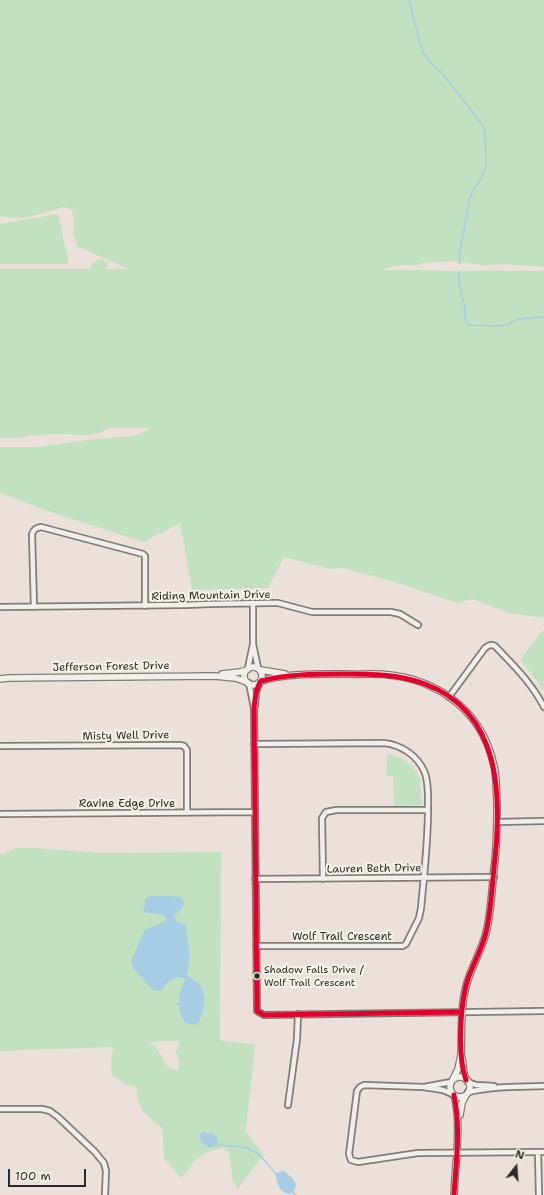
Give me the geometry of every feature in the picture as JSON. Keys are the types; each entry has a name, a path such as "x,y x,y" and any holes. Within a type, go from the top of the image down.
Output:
{"street":[{"path":"34,607 32,534 36,528 41,527 143,554 145,556 145,606"},
{"path":"253,603 253,644 245,677 248,682 254,708"},
{"name":"Riding Mountain Drive","path":"0,607 278,603 312,612 391,612 400,614 418,625"},
{"path":"253,644 262,676 256,692 254,708 257,1011 264,1015 544,1011"},
{"path":"449,697 485,648 492,644 496,646 521,672 533,687 544,707"},
{"path":"248,669 253,667 292,675"},
{"name":"Jefferson Forest Drive","path":"214,676 240,672 248,669"},
{"path":"248,682 254,684 271,678 292,675 397,675 424,682 449,697 463,708 483,736 490,751 496,777 497,848 487,930 467,983 462,1012 461,1055 458,1069 450,1087 456,1103 458,1121"},
{"name":"Jefferson Forest Drive","path":"0,676 8,678"},
{"name":"Jefferson Forest Drive","path":"0,679 214,676 235,678 248,682"},
{"name":"Wolf Trail Crescent","path":"254,744 384,743 396,746 403,748 414,757 423,770 428,788 428,843 419,918 408,942 403,946 256,946"},
{"name":"Misty Well Drive","path":"0,746 180,744 187,750 187,812"},
{"path":"323,879 322,818 326,812 336,810 428,810"},
{"name":"Ravine Edge Drive","path":"0,814 255,812"},
{"path":"497,822 544,821"},
{"name":"Lauren Beth Drive","path":"255,879 494,877"},
{"path":"288,1105 297,1039 298,1014"},
{"path":"454,1195 458,1121 462,1103 470,1086 463,1070 463,1059 461,1055"},
{"path":"423,1087 459,1077 476,1085 500,1087 544,1086"},
{"path":"500,1087 478,1090 460,1097 443,1090 423,1087 364,1085 357,1091 350,1154 351,1160 354,1162 368,1162 409,1153 541,1152 539,1195"},
{"path":"0,1109 42,1109 50,1111 58,1117 95,1152 104,1163 106,1171 105,1195"}],"green space":[{"path":"0,0 544,0 544,267 505,264 482,265 453,261 401,265 383,270 544,271 544,618 508,613 473,599 457,603 392,581 342,568 330,569 284,557 268,588 192,590 180,523 143,542 45,510 0,493 0,447 38,447 94,439 136,436 150,428 109,428 102,432 90,435 55,434 26,436 20,438 0,438 0,269 90,269 92,263 99,259 107,262 108,265 105,269 129,269 78,247 73,234 74,223 72,210 64,207 26,218 0,217"},
{"path":"58,214 69,264 0,264 0,224"},
{"path":"542,631 544,631 544,692 520,660"},
{"path":"387,754 404,759 414,769 420,779 422,805 394,806 393,776 386,776"},
{"path":"16,848 37,848 102,853 221,852 220,1040 255,1045 246,1131 263,1155 238,1189 233,1181 229,1153 223,1148 207,1152 197,1159 181,1178 164,1159 162,1128 144,1113 138,1100 136,1087 125,1084 112,1075 111,1057 114,1047 0,1051 0,854 5,854 6,852","holes":["180,1041 176,1052 179,1063 178,1070 173,1070 167,1066 159,1051 148,1042"]}],"water":[{"path":"151,896 181,897 184,902 182,909 174,915 176,921 185,924 190,955 187,975 196,981 202,988 204,1004 202,1015 198,1024 186,1023 182,1018 179,1006 176,1005 180,1002 179,995 185,979 175,978 161,991 153,990 133,968 131,961 145,930 166,921 164,915 143,912 145,899"},
{"path":"202,1132 214,1134 218,1139 217,1144 214,1147 208,1147 201,1142 200,1136"},
{"path":"282,1170 296,1183 296,1186 291,1194 283,1192 279,1186 275,1172 280,1173"}],"waterway":[{"path":"409,0 424,54 442,73 471,110 483,126 485,133 486,166 480,181 470,197 459,256 460,264"},
{"path":"459,272 460,288 465,307 466,323 468,325 507,325 518,319 544,317"},
{"path":"217,1144 248,1148 257,1153 275,1173"},
{"path":"293,1192 296,1195"}],"transit line":[{"path":"261,681 311,674 363,674 405,678 425,684 451,697 470,715 483,737 492,761 496,787 498,814 497,841 486,934 469,976 463,999 461,1057 466,1080"},
{"path":"260,682 256,692 254,708 257,1011 264,1015 462,1012"},
{"path":"454,1095 458,1132 454,1195"}],"place":[{"name":"Shadow Falls Drive / Wolf Trail Crescent","path":"257,976"}]}
